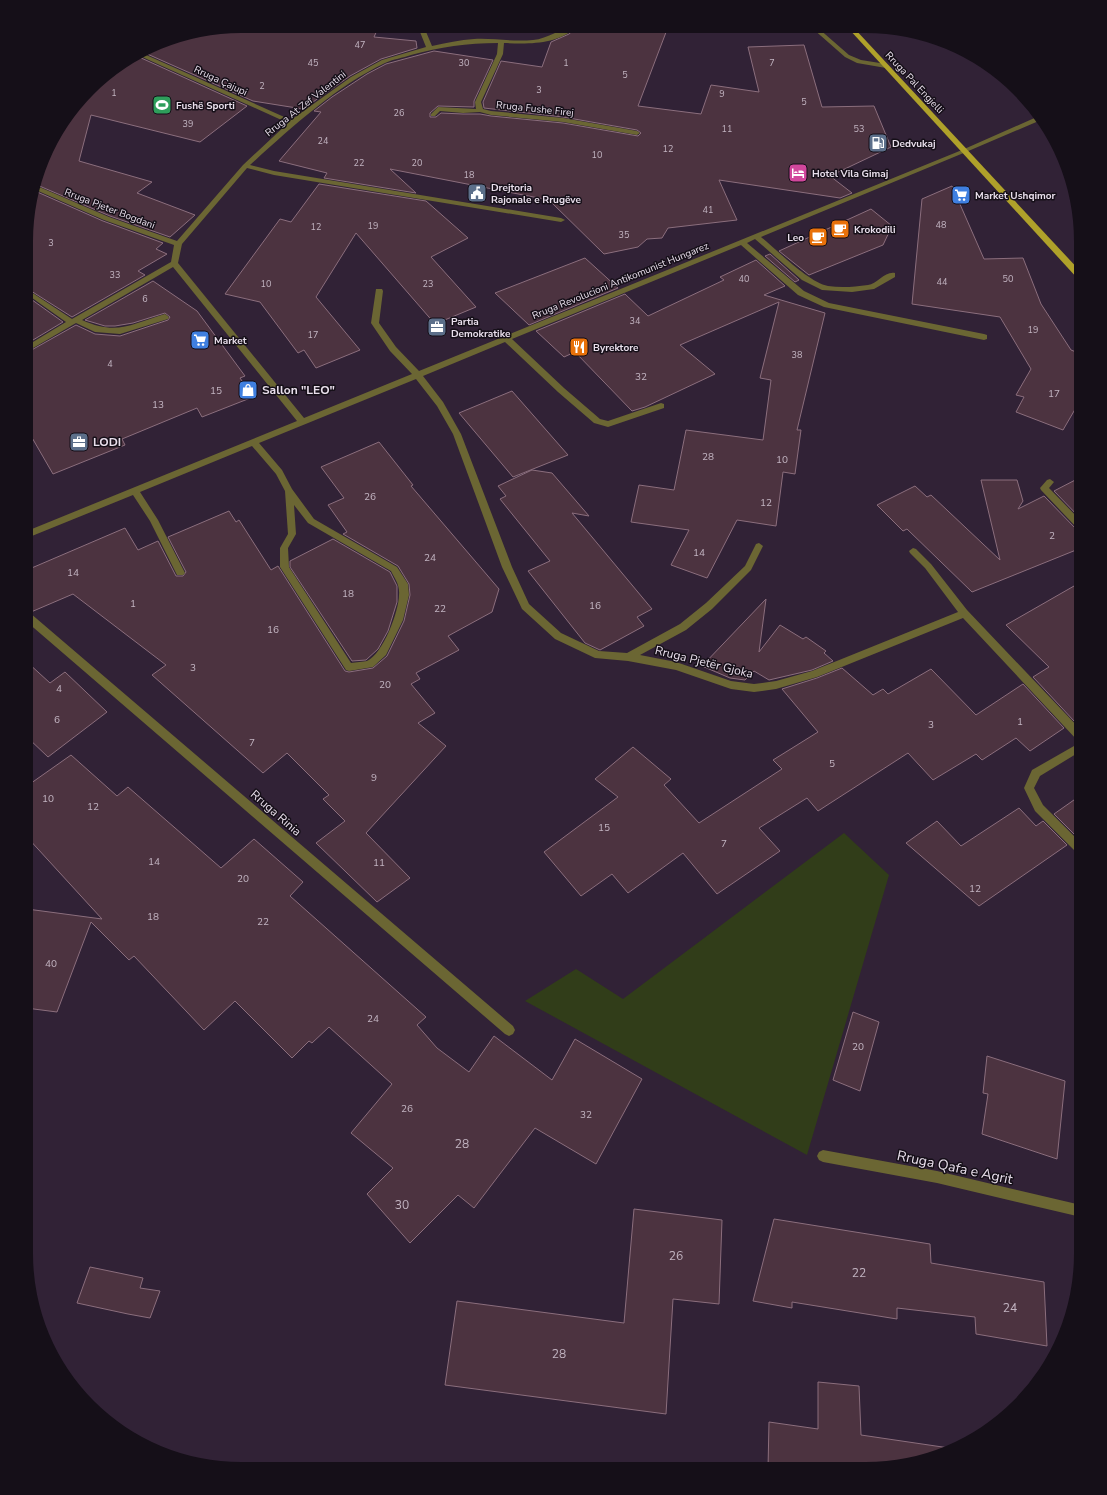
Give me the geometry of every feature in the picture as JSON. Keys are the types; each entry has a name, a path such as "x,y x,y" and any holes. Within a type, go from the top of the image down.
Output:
{"main road":[{"name":"Rruga Pal Engjelli","path":"856,33 1074,270"}],"street":[{"path":"423,33 430,48"},
{"name":"Rruga At Zef Valentini","path":"174,263 178,244 245,166 292,124 352,78 384,61 453,43 533,42 554,37 562,33"},
{"path":"821,33 847,56 859,62 886,66"},
{"name":"Rruga Fushe Firej","path":"501,42 500,54 478,102 480,110 491,113 563,120 637,133"},
{"name":"Rruga Çajupi","path":"146,56 292,124"},
{"path":"433,115 438,109 464,112 480,110"},
{"name":"Rruga Revolucioni Antikomunist Hungarez","path":"33,533 964,151 1035,120"},
{"path":"245,166 274,173 561,220"},
{"name":"Rruga Pjeter Bogdani","path":"39,189 102,216 178,244"},
{"path":"756,236 805,278 825,288 852,290 874,287 892,275"},
{"path":"742,242 801,293 827,305 984,337"},
{"path":"33,345 174,263 303,422"},
{"path":"379,291 375,323 393,349 418,375"},
{"path":"33,295 73,321 95,329 120,331 165,317"},
{"path":"506,338 561,390 597,421 608,424 662,406"},
{"name":"Rruga Pjetër Gjoka","path":"418,375 440,404 457,434 507,567 525,606 558,636 598,655 628,657 676,666 731,685 754,688 814,674 964,613"},
{"path":"254,442 279,472 289,491 311,520 394,569 403,584 404,595 398,620 383,652 370,664 349,667 285,567 284,548 292,534 289,491"},
{"path":"1050,482 1044,488 1074,519"},
{"path":"135,491 154,520 180,573"},
{"path":"628,657 683,627 709,606 748,568 759,546"},
{"path":"913,551 928,566 964,613 1074,730"},
{"name":"Rruga Rinia","path":"33,621 509,1030"},
{"path":"1074,750 1036,773 1029,788 1039,808 1074,843"},
{"name":"Rruga Qafa e Agrit","path":"823,1156 937,1177 1074,1209"}],"green space":[{"path":"844,833 889,875 807,1155 525,1001 576,969 623,999"}],"building":[{"path":"228,33 376,33 374,37 416,41 417,48 381,59 350,76 303,109 253,101 148,54 187,40"},
{"path":"666,33 638,106 701,114 711,85 759,92 748,47 804,45 822,107 874,106 891,147 830,176 852,193 840,198 719,180 737,220 668,228 662,238 647,239 638,247 604,254 549,200 390,169 416,193 324,178 327,173 279,161 321,112 314,111 332,97 367,74 386,64 434,51 493,60 474,101 474,107 438,106 430,113 430,117 436,117 441,113 480,114 563,123 638,136 641,133 637,130 563,117 484,108 483,102 501,61 542,67 551,42 569,34"},
{"path":"142,58 247,106 200,142 91,115 79,161 152,182 137,193 195,215 170,237 110,216 40,186 54,149 76,114 94,94 114,76"},
{"path":"319,184 426,201 468,238 431,257 476,307 435,324 356,233 316,297 360,350 316,368 304,350 298,353 260,302 225,294 280,219 291,222"},
{"path":"952,186 984,259 1023,258 1041,304 1071,350 1074,351 1074,411 1063,430 1016,412 1024,397 1016,395 1031,369 1000,317 912,304 922,199"},
{"path":"39,193 103,221 163,243 156,249 167,254 138,271 145,275 72,317 33,292 33,228"},
{"path":"871,209 892,226 883,245 809,275 779,251"},
{"path":"770,254 799,280 795,282 765,256"},
{"path":"585,258 618,288 529,325 495,293"},
{"path":"756,260 785,286 764,295 825,313 797,430 801,430 795,474 783,472 776,526 737,520 707,578 671,565 689,530 631,522 639,485 674,490 686,430 763,440 771,380 760,378 779,302 680,345 715,374 645,407 632,411 575,352 564,357 536,331 625,294 648,316 724,280 720,277"},
{"path":"153,281 197,311 245,376 240,378 253,397 202,417 197,408 122,439 125,445 53,474 33,439 33,349 76,325 95,334 120,336 168,320 170,317 165,313 133,323 115,326 105,326 85,320"},
{"path":"33,301 63,322 33,340"},
{"path":"512,391 568,455 513,477 459,413"},
{"path":"379,442 413,485 411,486 499,589 492,612 448,636 459,650 416,673 420,679 411,684 435,713 418,723 446,746 366,833 410,878 377,902 316,843 345,821 323,799 329,795 287,753 263,773 152,675 166,665 73,594 33,611 33,567 125,528 138,550 158,541 176,576 183,576 186,572 168,537 229,511 236,522 239,520 271,570 278,566 345,671 349,672 373,668 387,656 404,621 410,595 409,584 398,566 343,534 347,532 328,505 344,498 321,467"},
{"path":"532,470 552,473 589,516 572,513 652,609 637,617 644,626 600,650 585,643 528,571 550,561 500,499 506,496 498,486"},
{"path":"981,480 1017,480 1023,501 1018,509 1044,496 1074,527 1074,551 972,592 907,529 903,531 877,505 915,486 927,497 931,495 1000,560"},
{"path":"1074,481 1074,512 1054,491"},
{"path":"333,539 390,572 397,586 397,602 388,631 378,649 366,660 352,661 290,567 290,561"},
{"path":"1074,586 1074,721 1033,677 1049,667 1006,625"},
{"path":"766,599 759,652 780,625 803,639 806,637 826,651 824,653 833,661 812,670 769,680 754,671 745,680 730,678 702,666"},
{"path":"33,667 50,683 65,672 107,712 48,757 33,743"},
{"path":"842,668 873,695 883,689 888,694 931,669 976,715 1023,684 1064,728 1030,751 1016,738 982,760 976,754 933,780 908,753 818,811 807,798 759,828 780,851 717,894 683,853 628,893 612,874 581,896 544,852 618,797 595,779 633,747 671,779 664,785 699,823 782,769 773,760 818,732 782,689"},
{"path":"71,755 117,796 128,787 221,868 254,839 303,882 290,896 426,1017 417,1025 437,1048 469,1072 494,1036 552,1080 575,1039 642,1079 596,1164 535,1128 474,1208 458,1195 410,1243 367,1194 393,1168 351,1133 392,1084 329,1027 312,1043 309,1041 292,1058 235,1001 204,1030 134,956 129,960 91,922 57,1012 33,1009 33,910 102,919 33,844 33,782"},
{"path":"1074,800 1074,834 1054,814"},
{"path":"1019,808 1036,826 1043,821 1067,845 979,906 906,843 937,821 961,846"},
{"path":"853,1012 879,1022 860,1091 833,1080"},
{"path":"987,1056 1065,1081 1057,1159 982,1134 988,1094 983,1093"},
{"path":"634,1209 722,1220 719,1304 673,1299 666,1414 445,1385 457,1301 624,1323"},
{"path":"774,1219 930,1244 931,1263 1044,1282 1047,1346 976,1334 975,1317 897,1308 897,1319 792,1302 792,1308 753,1301"},
{"path":"90,1267 143,1278 140,1288 160,1291 150,1318 77,1303"},
{"path":"818,1382 859,1386 861,1435 943,1447 920,1455 879,1462 768,1462 769,1422 818,1429"}],"place":[{"name":"Fushë Sporti","path":"162,105"},
{"name":"Dedvukaj","path":"878,143"},
{"name":"Hotel Vila Gimaj","path":"798,173"},
{"name":"Drejtoria Rajonale e Rrugëve","path":"477,193"},
{"name":"Market Ushqimor","path":"961,195"},
{"name":"Krokodili","path":"840,229"},
{"name":"Leo","path":"818,237"},
{"name":"Partia Demokratike","path":"437,327"},
{"name":"Market","path":"200,340"},
{"name":"Byrektore","path":"579,347"},
{"name":"Sallon \"LEO\"","path":"248,390"},
{"name":"LODI","path":"79,442"}]}
